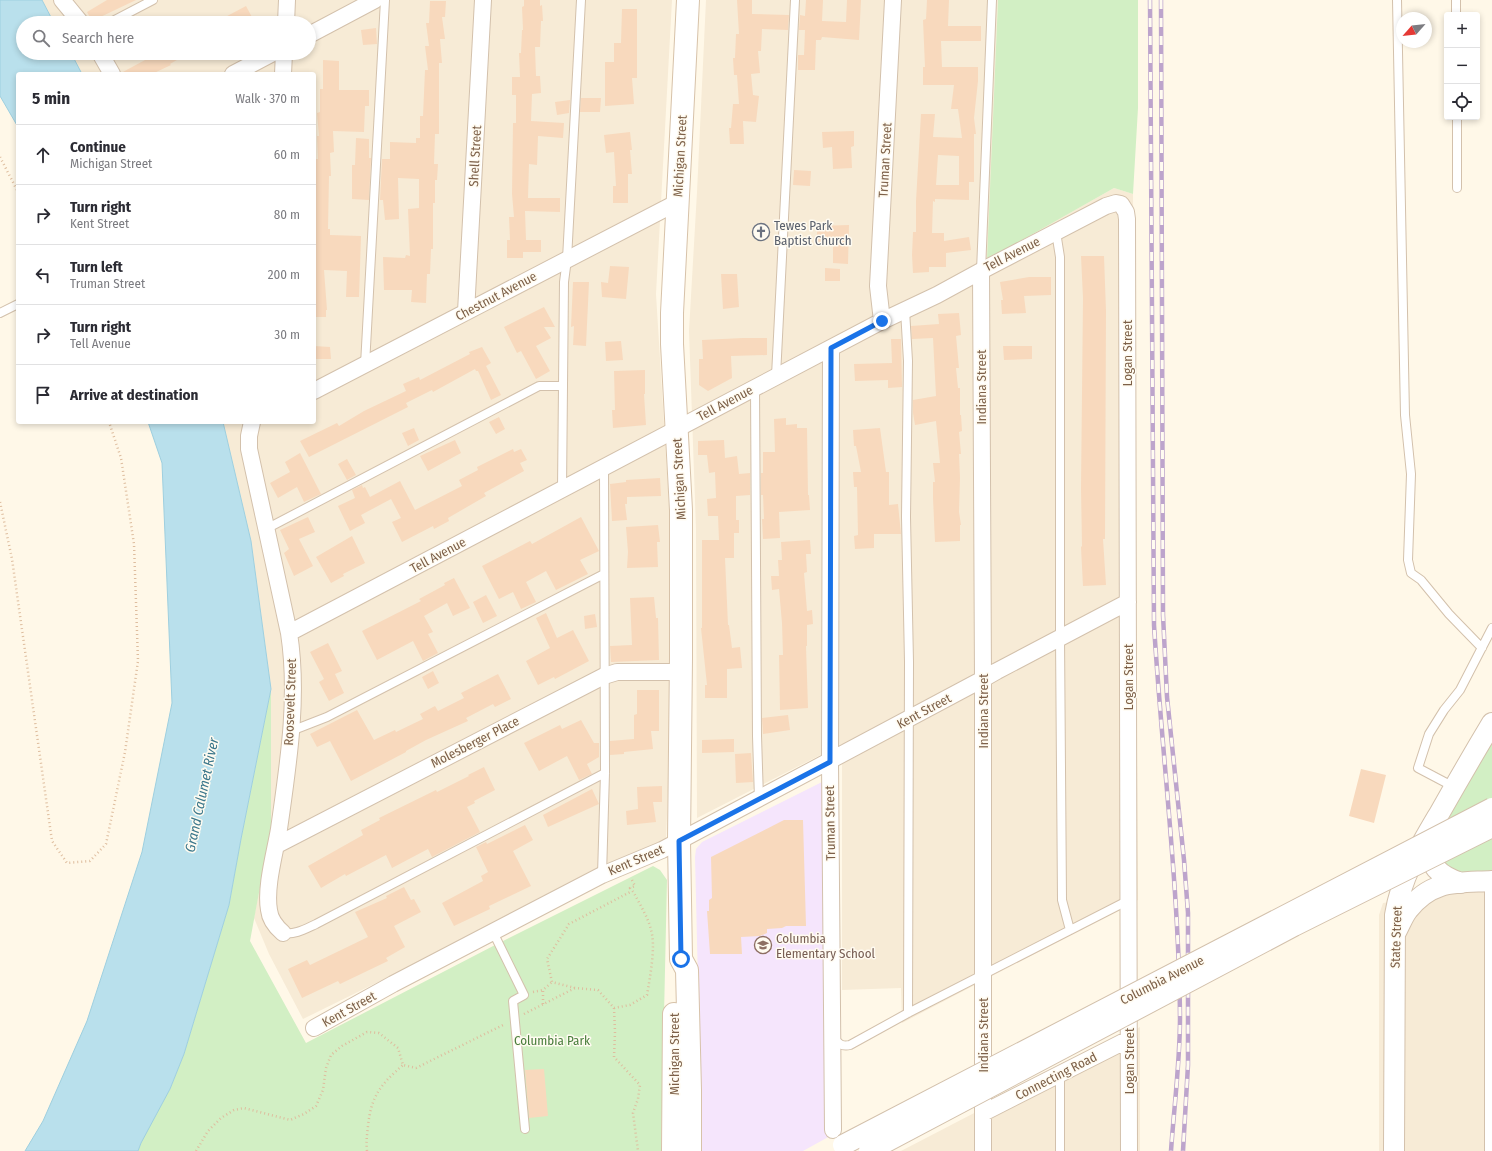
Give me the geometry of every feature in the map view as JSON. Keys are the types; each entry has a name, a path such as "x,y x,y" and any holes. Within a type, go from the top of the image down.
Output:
{"main road":[{"name":"Michigan Street","path":"688,0 672,336 681,510 679,841 681,959 687,970 690,1151"},
{"name":"Michigan Street","path":"673,1151 674,967 681,959"}],"street":[{"path":"62,0 75,16"},
{"path":"286,16 287,0"},
{"path":"316,30 375,0"},
{"name":"Shell Street","path":"466,312 483,0"},
{"name":"Truman Street","path":"882,321 878,286 893,0"},
{"path":"104,60 111,72"},
{"path":"237,72 260,60"},
{"path":"283,72 284,60"},
{"name":"Chestnut Avenue","path":"316,389 678,202"},
{"name":"Tell Avenue","path":"289,634 882,321 937,295 981,270 1106,206 1121,204"},
{"name":"Logan Street","path":"1121,204 1126,212 1127,219 1129,1151"},
{"name":"Indiana Street","path":"981,270 983,1151"},
{"name":"Truman Street","path":"831,348 830,762 832,1032 836,1142"},
{"name":"Roosevelt Street","path":"252,424 249,436 249,449 289,634 293,659 294,677 291,731 286,784 277,845 269,884 269,910 276,927 283,933"},
{"name":"Kent Street","path":"314,1028 393,984 602,875 662,850 983,680 997,670 1128,602"},
{"name":"Molesberger Place","path":"277,845 604,676 617,672 681,672"},
{"name":"State Street","path":"1394,1151 1394,936 1397,898 1404,878 1430,828 1492,723"},
{"name":"Columbia Avenue","path":"836,1142 1492,808"},
{"name":"Columbia Avenue","path":"869,1151 1294,926 1492,826"},
{"path":"1430,828 1430,856 1434,866 1447,878 1461,883"},
{"path":"1394,936 1407,911 1426,892 1436,886 1490,881"},
{"name":"Connecting Road","path":"983,1113 1129,1040"}],"lane":[{"path":"122,16 152,0"},
{"path":"365,365 386,0"},
{"path":"562,490 564,282 567,259 581,0"},
{"path":"776,376 795,0"},
{"path":"981,270 992,0"},
{"path":"1397,0 1406,415 1411,474 1408,560 1411,573 1421,580 1449,614 1482,648"},
{"path":"1456,0 1456,12"},
{"path":"1457,120 1457,188"},
{"path":"1056,232 1060,257 1062,900 1070,930"},
{"path":"0,313 16,305"},
{"path":"905,310 908,361 906,517 909,662 908,1013"},
{"path":"266,529 539,386 563,386"},
{"path":"755,387 757,736 759,799"},
{"path":"602,875 604,773 604,467"},
{"path":"291,731 327,717 604,574"},
{"path":"1454,787 1418,768 1429,734 1444,710 1460,690 1492,628"},
{"path":"283,933 291,934 316,924 604,773"},
{"path":"1489,1151 1490,881"},
{"path":"832,1032 839,1044 846,1046 1129,900"},
{"path":"493,932 524,995 513,1001 525,1129"},
{"path":"1060,1074 1060,1151"}],"path":[{"path":"0,157 16,188"},
{"path":"0,502 12,559 52,842 67,862 90,861 106,844 125,752 138,661 134,544 121,458 110,424"},
{"path":"614,1008 630,1005 647,995 652,956 652,930 630,888 635,886 632,880"},
{"path":"552,982 547,959 569,924 632,891"},
{"path":"552,982 575,988 598,990 614,1008 614,1057 640,1084 638,1099 633,1113 638,1151"},
{"path":"543,1004 543,990 552,982"},
{"path":"403,1065 416,1068 575,988"},
{"path":"196,1151 208,1131 220,1118 234,1110 244,1108 290,1120 304,1114 316,1106 323,1090 326,1068 331,1055 342,1046 367,1032 379,1033 398,1048 403,1065"},
{"path":"367,1151 366,1142 369,1110 377,1092 387,1079 403,1065"}],"shaded area":[{"path":"42,0 672,0 656,294 675,602 666,840 303,1019 269,954 254,918 271,828 271,689 251,541 223,424 316,424 316,72 81,72 75,60 316,60 316,16 50,16"},
{"path":"706,0 998,0 988,259 1114,188 1133,194 1138,900 902,1023 901,988 842,990 842,744 697,818 696,529 689,331"},
{"name":"Columbia Elementary School","path":"822,782 832,1032 832,1135 803,1151 702,1151 696,849 702,842"},
{"path":"1478,891 1492,891 1492,1151 1379,1151 1379,915 1383,903"},
{"path":"1140,1027 1140,1151 901,1151"}],"green space":[{"path":"998,0 1138,0 1138,108 1133,194 1114,188 987,260"},
{"name":"Columbia Park","path":"271,689 271,828 250,941 306,1043 497,944 653,866 660,870 667,880 661,1151 138,1151 141,1142 170,1089 184,1054 229,905"},
{"path":"1492,723 1492,881 1434,866 1454,787"}],"water":[{"path":"0,0 42,0 50,16 16,16 16,60 75,60 81,72 16,72 16,124 0,96"},
{"name":"Grand Calumet River","path":"149,424 223,424 251,541 271,689 229,905 184,1054 170,1089 138,1151 25,1151 43,1121 87,1021 142,852 172,703 162,463"}],"building":[{"path":"107,0 136,0 102,16 89,16 87,12"},
{"path":"524,0 540,0 540,6 542,5 543,21 541,21 540,47 535,47 536,76 540,76 541,93 532,94 531,121 564,123 563,138 538,136 537,165 529,164 528,198 560,198 560,212 525,211 526,240 541,240 541,252 523,252 523,258 507,258 507,240 510,240 509,217 514,217 512,194 513,123 516,123 516,95 512,95 512,77 520,77 519,53 521,53 523,30 522,7 524,6"},
{"path":"737,0 752,0 752,14 789,15 788,30 762,29 761,51 758,51 760,73 751,74 753,95 759,96 756,122 743,121 744,144 730,144 729,128 731,128 733,104 739,104 737,75 734,75 733,58 735,58 736,34 739,34"},
{"path":"806,0 823,0 822,21 846,22 847,0 861,0 859,40 822,37 821,40 816,40 815,70 798,70 798,55 804,55 805,30 799,30 800,15 805,16"},
{"path":"927,0 949,0 948,26 981,26 981,41 941,41 942,67 978,67 974,118 976,134 974,134 974,182 969,182 969,200 935,199 935,202 933,201 932,233 944,233 944,241 969,237 971,250 946,253 946,267 929,267 929,272 913,273 913,232 916,232 916,201 921,114 935,114 933,137 962,138 958,109 951,109 954,85 923,85 923,67 925,67 923,20 926,19","holes":["938,155 959,156 959,185 936,185"]},
{"path":"430,1 446,1 445,17 442,17 445,39 440,39 442,63 439,63 439,134 435,134 434,164 438,164 437,180 435,180 435,203 433,203 433,249 431,249 430,274 427,274 426,303 411,302 412,290 384,290 383,257 405,258 406,255 410,256 408,209 419,208 419,179 398,178 399,219 385,220 383,200 380,200 382,159 390,159 390,142 416,143 416,138 420,138 420,116 423,116 425,70 428,70 425,46 429,46 426,23 429,23"},
{"path":"246,6 251,16 227,16"},
{"path":"622,9 637,9 637,78 632,78 634,104 605,106 605,62 614,62 614,43 621,43"},
{"path":"376,28 377,44 363,45 361,30"},
{"path":"145,60 177,60 170,64 171,65 156,72 123,72"},
{"path":"323,60 339,61 339,90 369,90 369,106 365,106 364,132 333,131 334,152 330,153 331,176 329,176 328,229 330,229 330,235 361,236 359,297 346,297 347,271 324,270 327,310 326,317 316,317 316,159 318,159 317,136 319,136 317,113 320,112 320,89 323,89"},
{"path":"581,98 601,98 600,112 580,112"},
{"path":"570,100 569,113 557,115 555,102"},
{"path":"854,131 854,146 851,147 852,168 833,169 832,147 823,148 822,132"},
{"path":"630,132 632,174 628,174 628,203 613,203 613,186 616,186 614,152 606,153 604,135"},
{"path":"356,138 369,139 369,158 371,158 369,200 352,199 352,165 355,165"},
{"path":"794,170 811,171 810,186 793,185"},
{"path":"849,225 848,264 833,263 833,241 817,242 817,226"},
{"path":"1081,256 1104,256 1106,311 1105,539 1103,539 1106,585 1083,586 1081,547 1083,298"},
{"path":"610,266 629,267 626,299 602,297 601,282 608,283"},
{"path":"825,268 840,269 840,281 825,281"},
{"path":"721,274 737,274 739,307 723,309"},
{"path":"1029,277 1051,277 1051,295 1024,296 1026,313 1002,314 1001,300 1003,300 1000,282"},
{"path":"573,282 589,282 586,346 573,345 574,326 571,327"},
{"path":"544,307 555,327 544,327 551,338 536,346 550,371 536,379 521,351 517,353 504,327"},
{"path":"959,313 961,335 956,336 959,368 956,368 958,388 960,388 960,415 962,431 959,432 961,454 959,454 960,541 935,542 933,482 935,482 933,463 940,463 936,421 915,425 913,413 913,400 936,396 933,338 912,339 911,326 939,324 938,314"},
{"path":"767,338 767,355 731,356 732,378 708,391 699,385 699,359 703,359 702,340"},
{"path":"891,339 901,339 902,387 888,388 888,380 855,381 854,364 892,363"},
{"path":"621,341 623,360 606,361 605,342"},
{"path":"316,346 330,347 331,359 316,359"},
{"path":"1003,346 1032,346 1032,359 1004,360"},
{"path":"482,347 491,363 486,366 501,395 491,400 478,371 475,369 433,392 432,390 406,403 408,407 309,457 300,441 337,423 339,426 364,411 406,391 403,384 419,377 420,380 470,354 469,352"},
{"path":"645,370 644,394 646,425 613,428 612,410 615,410 614,371"},
{"path":"499,417 505,429 496,434 489,422"},
{"path":"786,418 786,425 797,424 797,428 807,428 808,495 810,510 779,512 780,538 763,539 762,519 764,519 763,495 761,495 761,473 763,473 763,452 775,452 774,419"},
{"path":"414,428 419,440 408,446 402,433"},
{"path":"880,428 886,472 889,472 889,505 898,504 901,534 874,534 874,548 855,549 854,536 858,535 857,487 854,487 853,472 861,472 856,446 854,446 853,430"},
{"path":"455,440 461,453 428,471 420,456"},
{"path":"724,440 725,458 737,456 739,474 750,473 750,495 736,496 736,520 739,520 739,533 734,533 734,558 725,558 728,625 732,648 740,647 742,668 727,669 727,698 705,698 705,685 707,685 701,628 702,540 719,540 718,516 708,516 707,499 716,498 715,472 709,473 707,455 698,455 698,441"},
{"path":"513,449 514,452 521,449 527,460 520,463 524,471 484,493 486,496 448,518 449,521 434,529 433,526 402,542 392,522 401,518 391,499 361,515 365,523 350,531 338,506 355,498 352,490 362,485 363,488 365,487 370,497 400,481 415,510 462,486 459,480 478,470 477,467"},
{"path":"300,453 321,494 304,502 297,487 278,498 270,483 290,472 285,462"},
{"path":"347,459 356,475 347,480 338,464"},
{"path":"660,478 661,496 627,497 627,504 625,504 627,520 612,521 610,484 626,482 626,480"},
{"path":"308,517 315,532 299,539 313,566 294,576 284,553 289,549 280,530"},
{"path":"581,517 599,551 580,560 588,574 556,590 546,571 526,582 536,602 521,609 513,592 499,599 482,566 530,541 532,544"},
{"path":"658,525 660,542 657,542 658,567 627,568 628,552 626,527"},
{"path":"352,536 365,563 343,574 344,576 331,583 316,557"},
{"path":"810,540 811,554 806,554 807,572 804,573 807,611 812,610 813,624 807,625 806,646 808,708 780,710 779,655 783,655 782,623 779,589 772,590 771,576 779,576 778,560 782,560 781,542"},
{"path":"454,578 470,608 453,616 447,603 424,616 433,632 428,634 438,653 423,661 413,641 377,660 362,631 421,601 419,599 445,585 444,583"},
{"path":"486,595 497,616 483,623 473,602"},
{"path":"654,597 656,618 658,618 659,660 611,662 610,646 632,645 630,598"},
{"path":"546,613 557,638 573,630 589,661 555,679 554,677 538,685 526,661 550,648 536,618"},
{"path":"595,614 597,627 585,629 584,616"},
{"path":"328,643 342,671 335,674 344,693 329,701 319,682 324,679 310,652"},
{"path":"433,671 439,683 428,689 422,677"},
{"path":"498,674 511,699 495,707 493,704 466,718 468,721 426,740 351,781 330,741 317,747 310,734 357,710 374,740 395,730 396,732 423,719 420,714 435,706 438,711 464,698 461,693"},
{"path":"637,690 659,690 659,731 651,731 653,749 610,755 610,741 634,739 634,715 637,714"},
{"path":"788,715 790,730 763,734 762,718"},
{"path":"581,720 594,743 599,743 599,757 587,764 592,774 579,780 567,756 539,771 524,743 560,725 562,729"},
{"path":"734,739 734,752 702,753 702,740"},
{"path":"751,753 753,782 736,783 735,754"},
{"path":"484,767 495,790 474,801 475,803 467,807 480,832 432,857 428,849 392,868 386,855 346,876 345,874 321,888 308,866 363,835 361,830 380,820 379,818 436,790 437,792"},
{"path":"1361,769 1386,775 1374,823 1349,816"},
{"path":"662,786 662,802 653,802 656,822 627,825 626,811 638,809 637,787"},
{"path":"592,789 599,804 548,827 543,815"},
{"path":"784,820 803,820 806,926 786,926 782,928 767,929 767,933 760,936 741,937 742,954 710,954 707,911 709,911 709,900 712,898 711,857"},
{"path":"525,825 533,840 513,851 531,886 489,906 490,909 454,926 442,903 483,881 481,876 488,872 476,847 486,842 487,844"},
{"path":"404,887 411,900 414,899 421,912 394,926 405,947 386,958 388,961 340,984 338,981 302,998 288,969 307,960 310,965 368,937 355,912 387,898 386,896"},
{"path":"544,1069 548,1116 529,1118 525,1070"}],"railway":[{"path":"1150,0 1154,625 1177,920 1180,1018 1178,1068 1171,1151"},
{"path":"1161,0 1163,615 1167,697 1188,913 1188,1065 1183,1151"}],"place":[{"name":"Tewes Park Baptist Church","path":"761,232"},
{"name":"Columbia Elementary School","path":"763,945"}],"route":[{"path":"681,959 679,841 830,762 831,348 882,321"}]}
